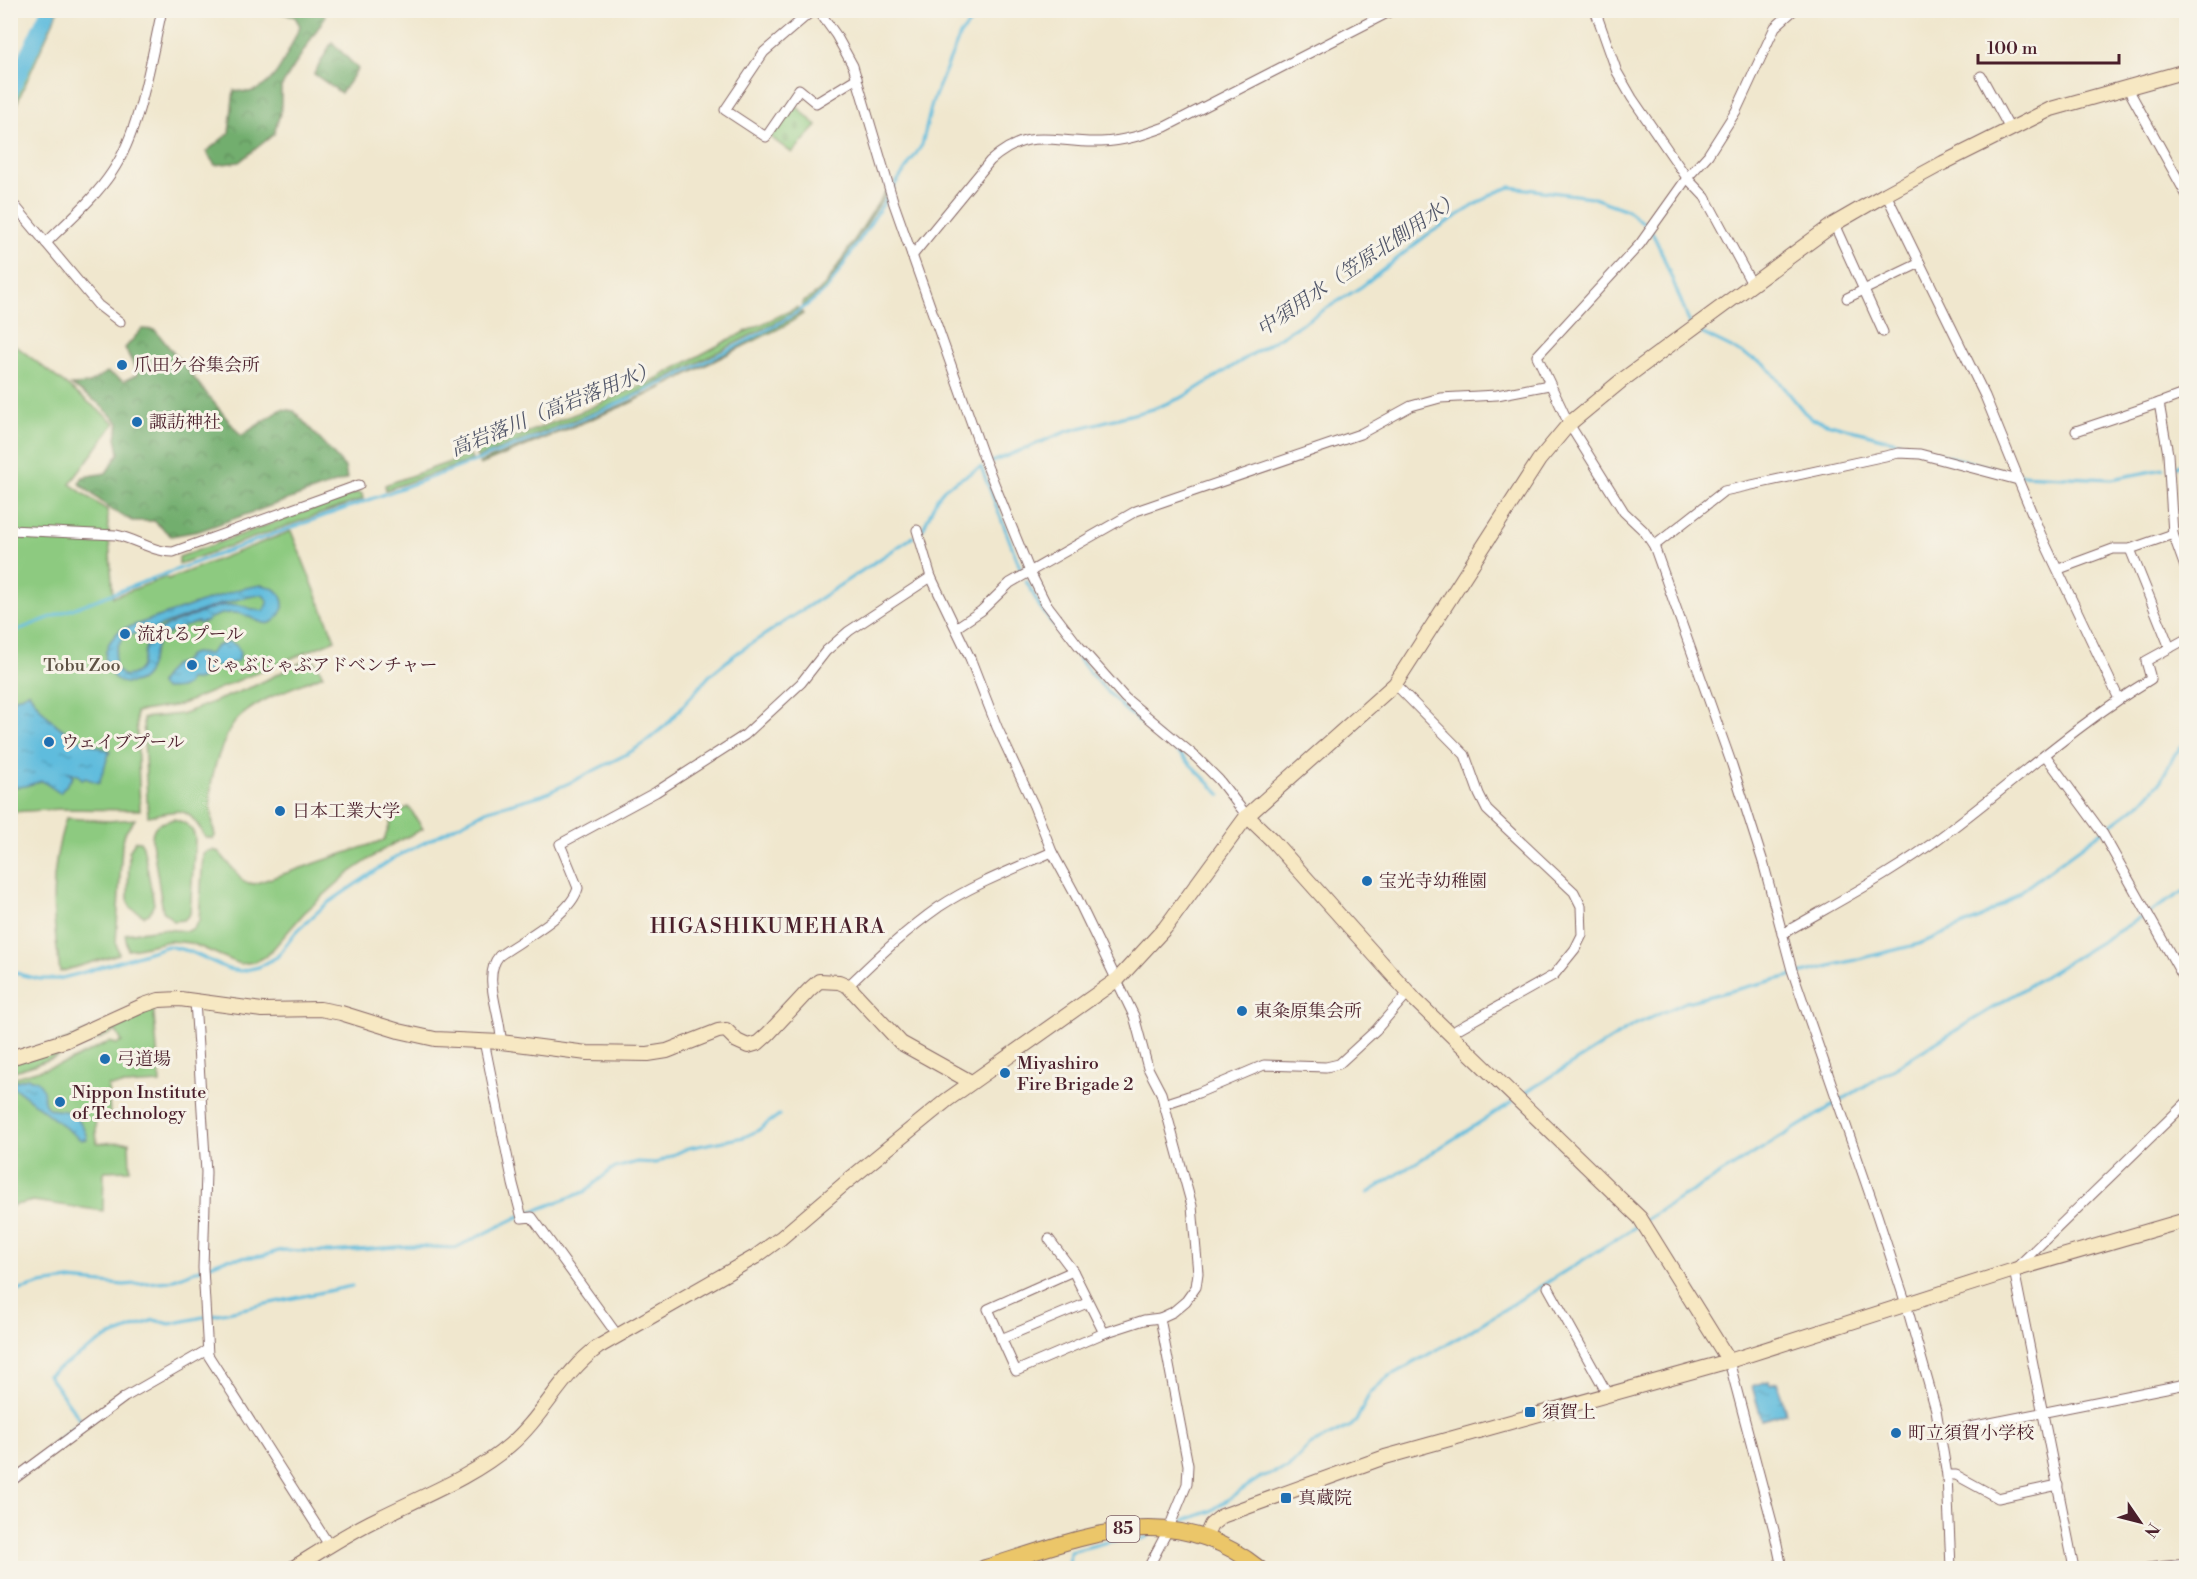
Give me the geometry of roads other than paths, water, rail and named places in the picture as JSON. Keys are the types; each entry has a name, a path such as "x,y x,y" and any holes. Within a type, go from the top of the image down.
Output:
{"main road":[{"name":"85","path":"984,1569 1102,1533 1133,1528 1168,1530 1205,1538 1225,1547 1258,1569"}],"street":[{"path":"46,243 112,172 131,136 162,10"},
{"path":"857,78 816,103 799,89 766,137 725,110 764,52 816,10 836,35 853,66 857,78 894,204 985,461 1030,572 1045,602 1078,645 1119,692 1197,758 1219,780 1247,816 1280,849 1408,993 1424,1000 1449,1034 1640,1218 1729,1360 1774,1530 1782,1569"},
{"path":"912,256 990,160 1016,142 1028,138 1100,142 1131,140 1165,127 1393,10"},
{"path":"1595,10 1617,72 1632,98 1687,178 1705,197 1752,284"},
{"path":"1794,10 1775,27 1736,111 1707,155 1687,178 1641,244 1537,356 1569,424 1624,512 1644,531 1654,546 1732,765 1763,861 1792,970 1877,1215 1906,1304 1936,1410 1947,1475 1951,1569"},
{"path":"293,1569 329,1545 376,1519 478,1467 510,1445 539,1414 581,1360 618,1336 755,1257 782,1238 850,1179 970,1082 1118,979 1164,928 1247,816 1395,684 1539,460 1569,424 1621,381 1834,224 1886,194 2051,109 2187,71"},
{"path":"1981,76 2010,129"},
{"path":"2127,87 2187,194"},
{"path":"1886,194 1985,396 2041,535 2119,699"},
{"path":"10,205 16,207 99,304 120,322"},
{"path":"1834,224 1883,332"},
{"path":"1847,298 1920,263"},
{"path":"957,627 981,611 1003,588 1136,511 1360,434 1411,406 1440,398 1497,395 1549,385"},
{"path":"2076,431 2187,393"},
{"path":"2159,403 2168,454 2173,534 2187,570"},
{"path":"1654,546 1724,491 1899,453 1920,454 2017,476"},
{"path":"10,530 116,535 127,537 162,552 173,552 359,485"},
{"path":"917,530 931,578 957,627 997,727 1034,806 1052,852 1077,897 1134,1016 1148,1068 1164,1104 1192,1206 1198,1273 1196,1287 1186,1301 1173,1312 1160,1318 1144,1320 1104,1333 1016,1371 988,1309 1073,1271"},
{"path":"2059,569 2113,549 2130,549 2173,534"},
{"path":"2130,549 2170,648"},
{"path":"501,1042 491,976 494,962 554,918 577,894 578,888 560,844 656,792 745,735 801,683 826,651 849,631 931,578"},
{"path":"1782,934 1920,852 2119,699 2151,679 2146,661 2187,639"},
{"path":"1395,684 1465,755 1487,810 1574,892 1581,906 1582,935 1575,949 1554,975 1449,1034"},
{"path":"2045,755 2103,834 2187,982"},
{"path":"848,986 885,951 939,908 987,881 1052,852"},
{"path":"10,1058 67,1040 144,1005 159,1000 180,999 262,1010 320,1009 435,1039 501,1042 587,1053 667,1051 726,1030 737,1041 748,1046 758,1043 768,1034 819,981 838,982 848,986 901,1043 970,1082"},
{"path":"1164,1104 1198,1093 1264,1065 1326,1067 1339,1064 1376,1030 1408,993"},
{"path":"195,1001 206,1172 203,1268 208,1355 329,1545"},
{"path":"484,1041 522,1218 532,1217 618,1336"},
{"path":"2014,1270 2187,1103"},
{"path":"1205,1538 1211,1525 1222,1516 1385,1457 1729,1360 2014,1270 2187,1220"},
{"path":"1049,1239 1073,1271 1104,1333"},
{"path":"2014,1270 2074,1569"},
{"path":"1548,1287 1608,1395"},
{"path":"1001,1339 1087,1303"},
{"path":"1148,1569 1168,1530 1187,1484 1188,1465 1160,1318"},
{"path":"10,1482 125,1397 207,1350"},
{"path":"1940,1433 2187,1384"},
{"path":"1947,1475 1956,1475 1998,1498 2058,1485"},
{"path":"2148,1569 2187,1564"}],"water":[{"name":"流れるプール","path":"261,585 274,589 282,598 283,603 278,617 267,623 243,614 218,615 208,621 173,631 160,640 148,672 139,681 125,683 110,673 106,661 107,648 120,630 240,589","holes":["263,595 268,601 264,610 258,611 239,605 224,605 166,626 149,641 137,671 126,676 118,670 116,652 118,645 127,636 231,601"]},
{"name":"じゃぶじゃぶアドベンチャー","path":"227,642 238,648 239,660 220,668 213,664 204,676 198,680 189,679 183,687 165,689 160,685 173,665 183,662 194,653 209,654 217,646"},
{"name":"ウェイブプール","path":"29,692 52,721 66,732 82,741 89,740 88,743 110,751 99,783 85,778 83,780 78,775 69,772 73,777 60,793 42,781 11,788 11,700"},
{"path":"27,1078 36,1080 41,1085 44,1102 48,1108 62,1110 77,1118 87,1139 81,1140 11,1085 13,1082"},
{"path":"1769,1381 1770,1384 1777,1382 1786,1413 1762,1420 1752,1386"}],"waterway":[{"path":"10,93 49,10"},
{"name":"高岩落川（高岩落用水）","path":"892,189 922,145 932,103 960,35 981,10"},
{"name":"中須用水（笠原北側用水）","path":"992,462 1068,431 1153,409 1183,397 1361,287 1427,235 1494,193 1510,187 1591,197 1627,210 1650,228 1690,324"},
{"name":"高岩落川（高岩落用水）","path":"10,633 532,439 657,386 749,340 783,321 815,299 829,287 889,195"},
{"name":"中須用水（笠原北側用水）","path":"1697,331 1766,365 1812,419 2013,474"},
{"name":"中須用水（笠原北側用水）","path":"2171,467 2186,464"},
{"path":"923,529 937,498 946,487 981,467 1021,570"},
{"name":"中須用水（笠原北側用水）","path":"2019,475 2112,479 2163,469"},
{"name":"中須用水（笠原北側用水）","path":"10,970 40,979 58,979 168,946 189,951 228,969 241,971 259,967 277,957 296,932 325,905 394,858 488,810 542,795 569,783 643,744 666,725 710,675 737,653 913,537"},
{"path":"1026,581 1040,607 1090,673 1124,709 1176,750 1221,795"},
{"path":"1520,1096 1632,1026 1686,1002 1919,944 1980,918 2005,903 2142,802 2160,782 2175,754 2186,742"},
{"path":"1645,1220 2186,890"},
{"path":"1368,1193 1512,1102"},
{"path":"526,1214 584,1192 612,1169 637,1162 656,1163 688,1148 744,1137 757,1131 779,1115"},
{"path":"10,1293 41,1284 70,1280 124,1285 169,1281 226,1259 262,1256 282,1250 329,1252 411,1246 455,1248 520,1216"},
{"path":"1174,1524 1211,1511 1261,1477 1288,1468 1310,1445 1351,1426 1356,1421 1370,1393 1388,1377 1465,1334 1640,1224"},
{"path":"54,1444 82,1422 48,1375 106,1338 154,1320 170,1324 352,1286"},
{"path":"1069,1568 1070,1552 1111,1541 1142,1539 1149,1536"}],"place":[{"name":"爪田ケ谷集会所","path":"122,365"},
{"name":"諏訪神社","path":"137,422"},
{"name":"流れるプール","path":"125,634"},
{"name":"じゃぶじゃぶアドベンチャー","path":"192,665"},
{"name":"ウェイブプール","path":"49,742"},
{"name":"日本工業大学","path":"280,811"},
{"name":"宝光寺幼稚園","path":"1367,881"},
{"name":"東粂原集会所","path":"1242,1011"},
{"name":"弓道場","path":"105,1059"},
{"name":"Miyashiro Fire Brigade 2","path":"1005,1073"},
{"name":"Nippon Institute of Technology","path":"60,1102"},
{"name":"須賀上","path":"1530,1412"},
{"name":"町立須賀小学校","path":"1896,1433"},
{"name":"真蔵院","path":"1286,1498"}],"district":[{"name":"HIGASHIKUMEHARA","path":"768,927"}],"park label":[{"name":"Tobu Zoo","path":"82,665"}]}
